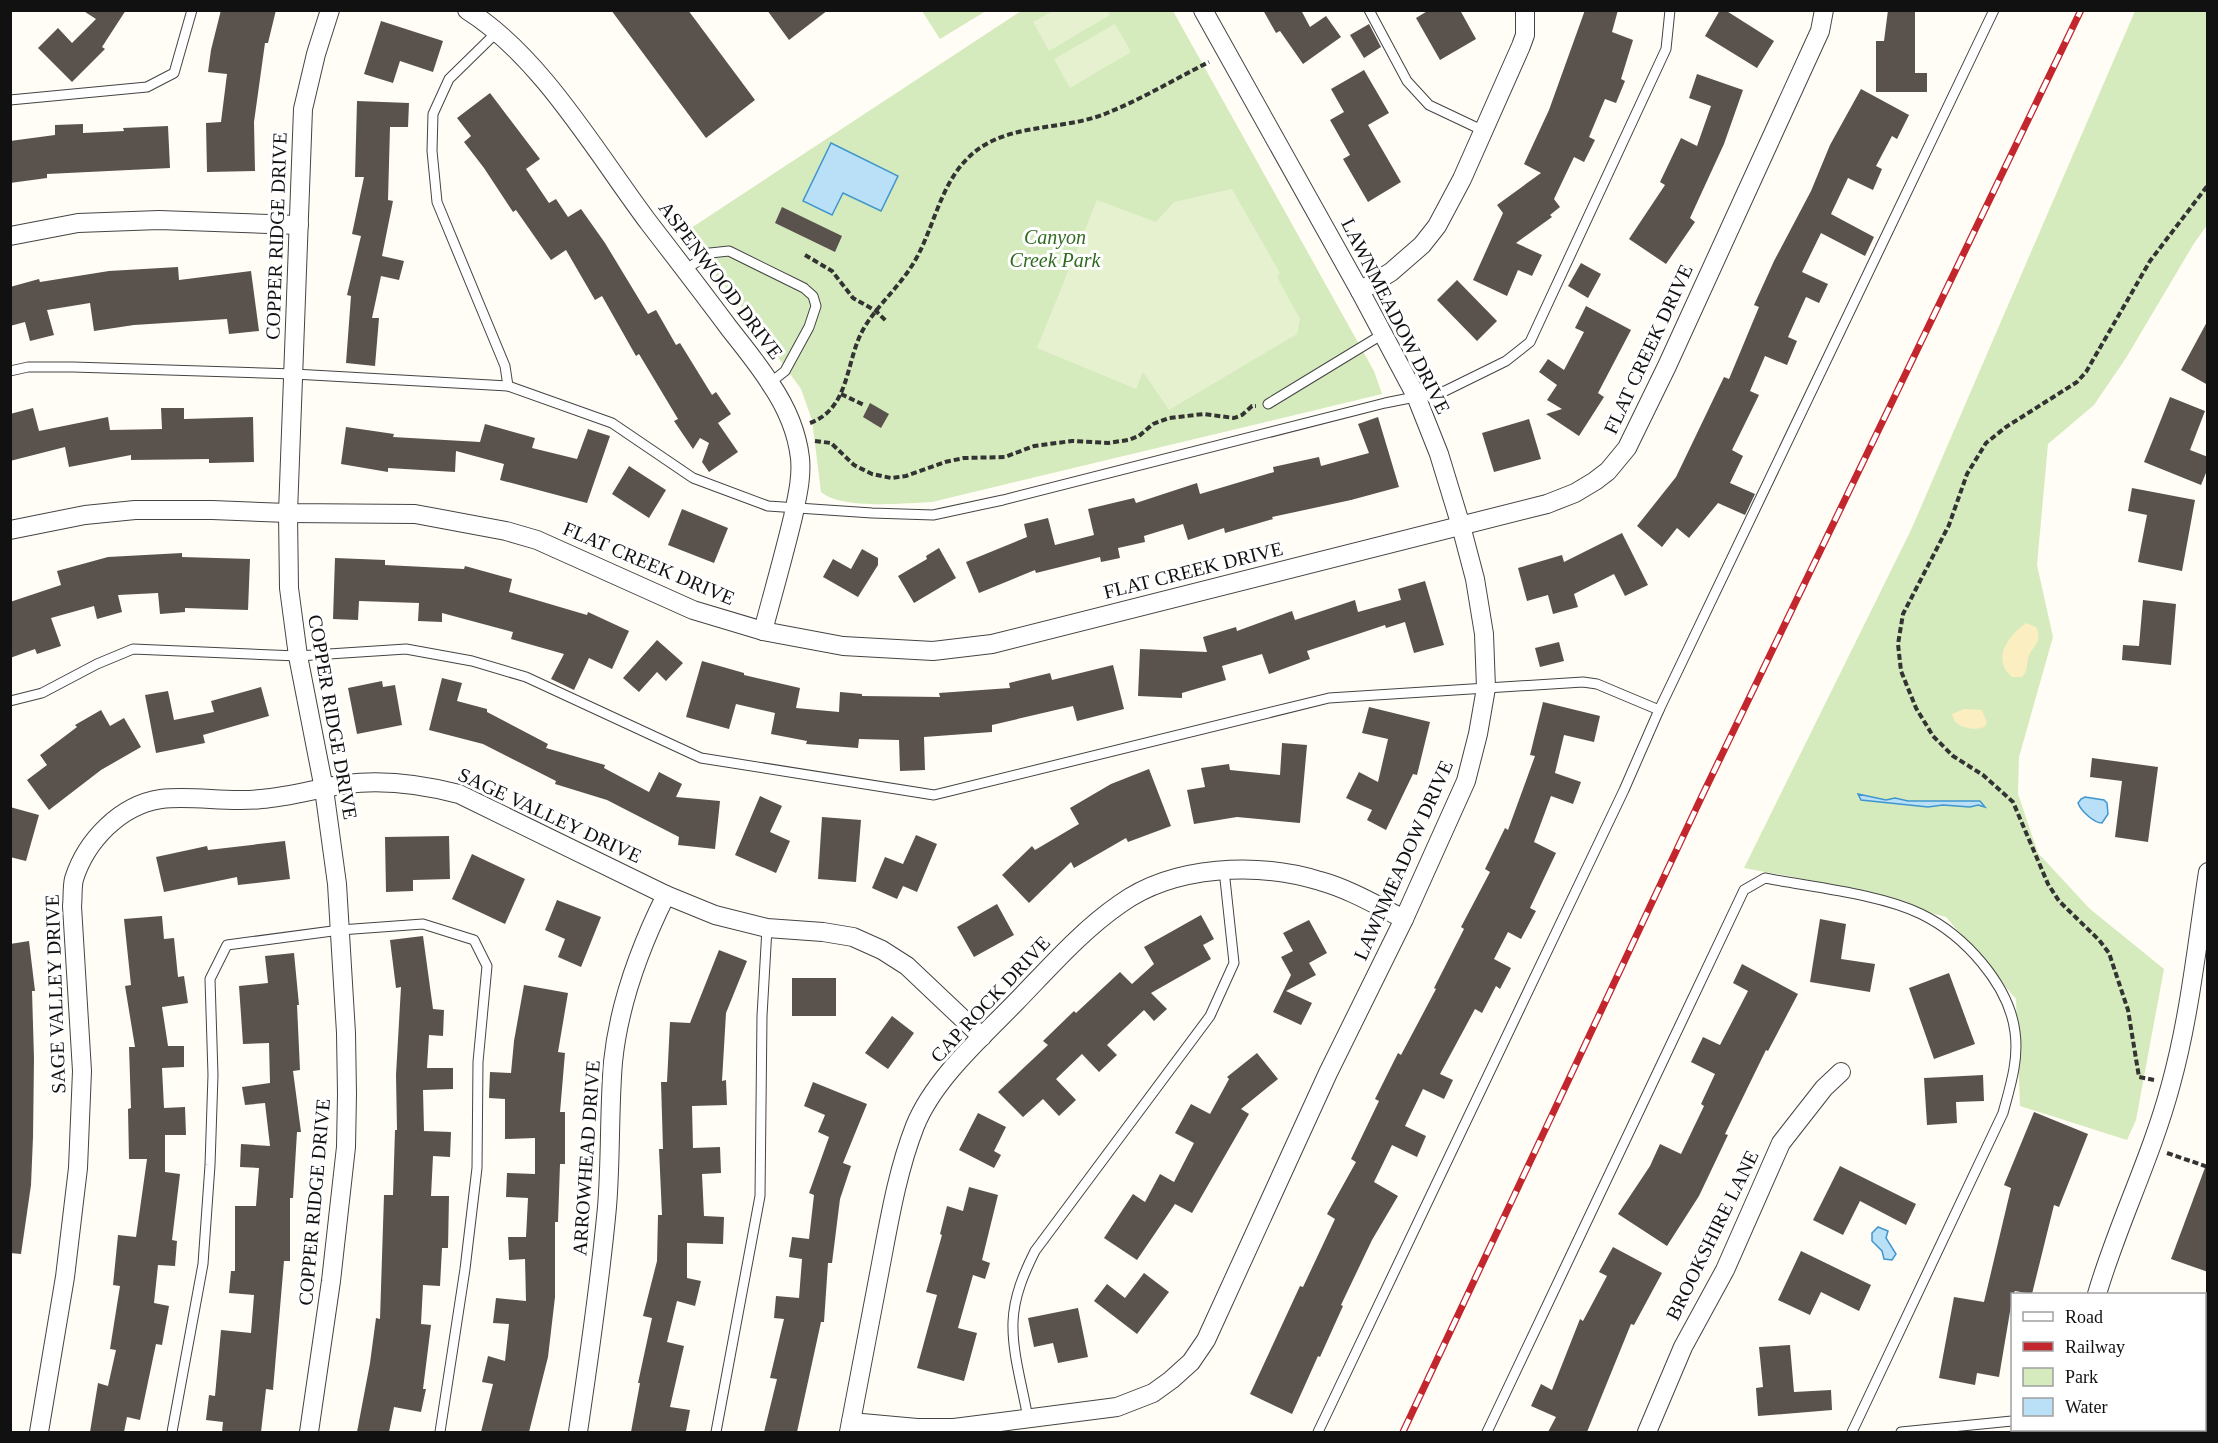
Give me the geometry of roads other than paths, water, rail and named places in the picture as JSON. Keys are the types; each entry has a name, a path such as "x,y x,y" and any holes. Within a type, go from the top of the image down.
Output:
{"street":[{"name":"COPPER RIDGE DRIVE","path":"309,1432 331,1281 346,1147 346,1033 337,884 324,789 298,656 290,588 288,513 303,109 316,54 330,10"},
{"name":"ASPENWOOD DRIVE","path":"467,10 497,32 532,66 554,94 770,383 795,433 801,476 786,548 763,631"},
{"name":"LAWNMEADOW DRIVE","path":"850,1427 954,1428 1117,1407 1163,1387 1181,1372 1199,1351 1328,1074 1404,919 1466,781 1476,744 1486,688 1484,634 1461,526 1439,454 1416,396 1203,10"},
{"path":"1360,291 1391,272 1422,245 1437,226 1462,179 1521,46 1525,10"},
{"name":"FLAT CREEK DRIVE","path":"10,530 85,515 135,510 415,514 506,531 537,540 693,610 763,631 843,646 933,651 992,644 1461,526 1562,498 1595,482 1608,471 1622,454 1648,407 1820,31 1824,10"},
{"path":"10,236 78,223 159,220 299,225"},
{"name":"SAGE VALLEY DRIVE","path":"39,1432 65,1277 78,1168 82,1071 72,906 74,880 94,840 109,824 124,813 160,800 259,800 346,784 390,782 423,785 459,794 666,894 716,915 767,928 824,932 853,938 882,950 906,966 982,1037"},
{"name":"CAP ROCK DRIVE","path":"850,1427 890,1213 915,1125 954,1067 1084,931 1121,902 1157,885 1224,870 1287,873 1319,880 1353,893 1404,919"},
{"path":"2097,1293 2152,1148 2171,1084 2186,1020 2208,872"},
{"name":"ARROWHEAD DRIVE","path":"578,1432 601,1267 607,1204 614,1060 627,990 644,939 666,894"},
{"name":"BROOKSHIRE LANE","path":"1647,1432 1683,1347 1725,1270 1781,1143 1824,1088 1841,1072"}],"lane":[{"path":"10,100 147,87 174,73 192,10"},
{"path":"1369,10 1407,81 1429,105 1484,131"},
{"path":"10,371 28,367 73,367 294,374 508,386 612,423 693,478 768,506 933,515 1003,500 1416,396 1436,394 1506,362 1530,342 1666,49 1670,10"},
{"path":"1318,1432 1624,790 1659,710 1994,10"},
{"path":"497,32 449,79 433,114 432,151 437,202 505,366 508,386"},
{"path":"685,270 710,253 729,250 804,288 813,296 816,306 809,327 785,371 770,383"},
{"path":"1268,404 1383,334"},
{"path":"10,701 42,693 97,664 133,649 298,656 406,649 472,661 526,677 700,758 934,795 1329,698 1583,681 1597,684 1659,710"},
{"path":"1028,1419 1013,1322 1022,1280 1035,1251 1210,1016 1234,963 1224,870"},
{"path":"1487,1432 1744,890 1765,878 1892,904 1920,914 1944,927 1964,944 1993,978 2012,1016 2016,1033 2012,1080 2003,1113 1852,1432"},
{"path":"172,1432 203,1264 213,1076 210,979 227,945 340,930 423,924 474,940 487,966 478,1062 477,1168 465,1269 440,1432"},
{"path":"716,1432 760,1196 762,1016 767,928"},
{"path":"1901,1432 2011,1421"}],"water":[{"path":"831,143 898,176 881,211 843,193 832,215 803,201"},
{"path":"1858,794 1886,800 1895,798 1908,801 1980,801 1985,807 1943,805 1928,807 1861,800"},
{"path":"2085,797 2104,800 2107,803 2108,814 2102,823 2092,819 2078,803"},
{"path":"1878,1227 1888,1231 1886,1238 1896,1254 1892,1260 1884,1259 1882,1251 1872,1241 1872,1233"}],"railway":[{"path":"1403,1432 1702,796 2081,10"}],"park label":[{"name":"Canyon Creek Park","path":"1055,248"}]}
